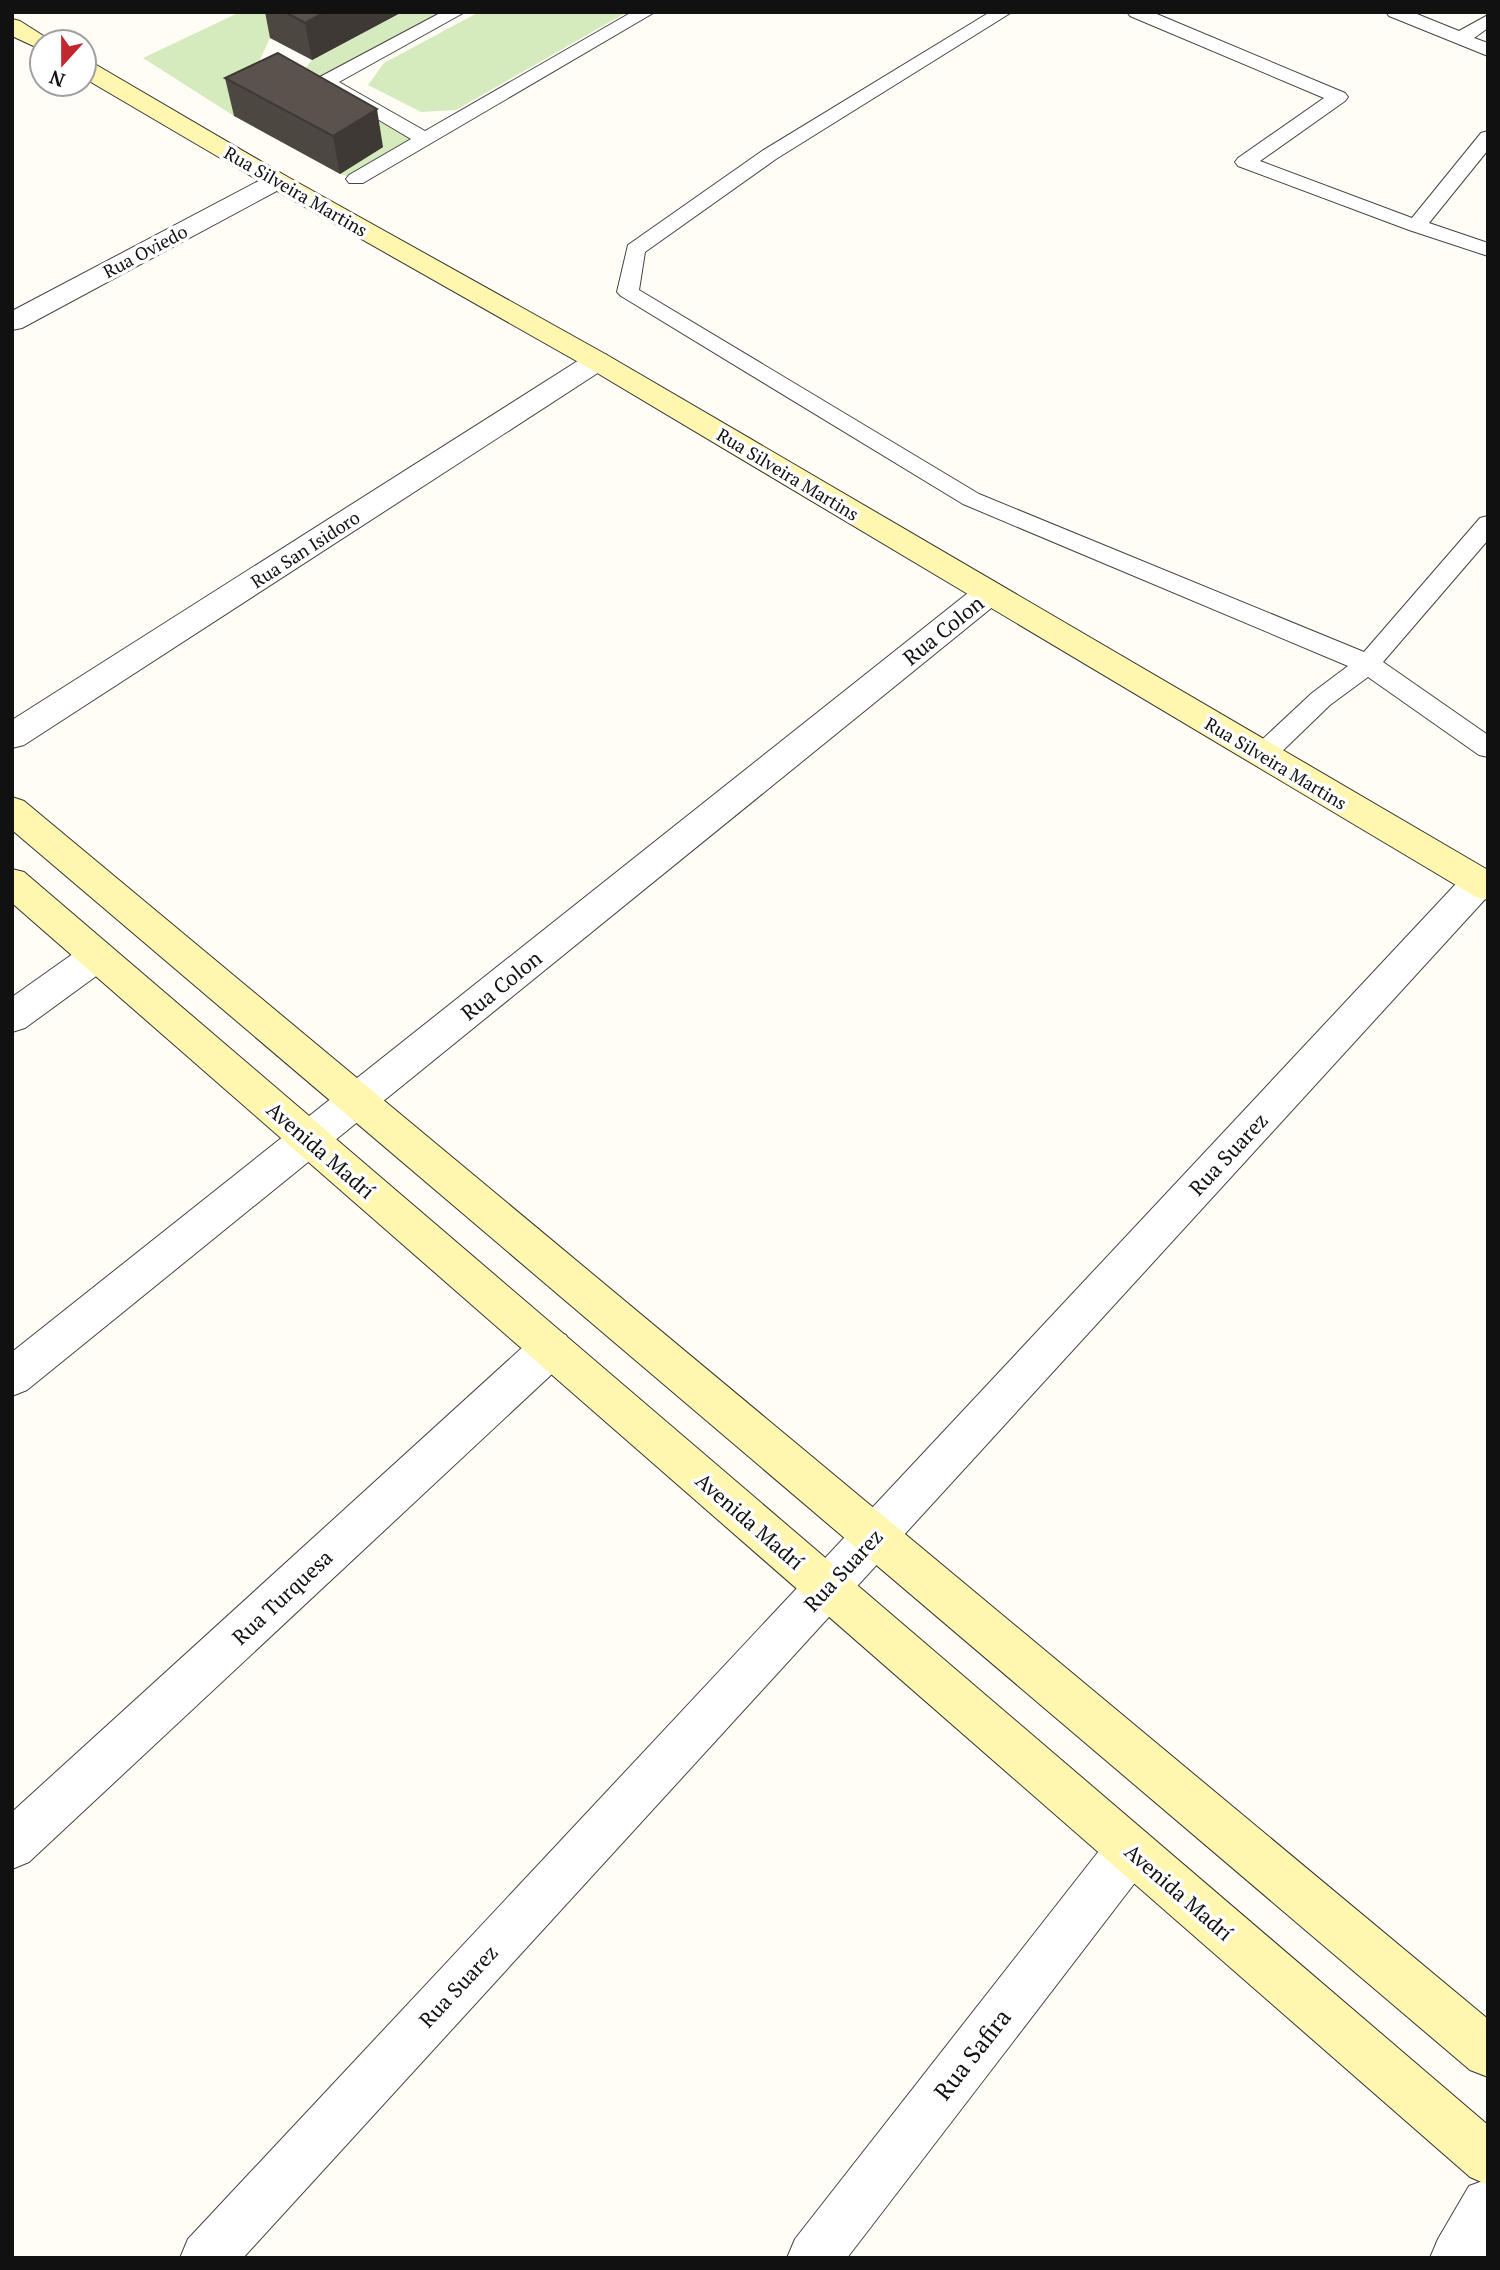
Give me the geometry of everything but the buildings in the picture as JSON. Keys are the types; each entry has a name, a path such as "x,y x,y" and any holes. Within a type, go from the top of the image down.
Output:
{"street":[{"path":"12,26 28,35"},
{"name":"Rua Silveira Martins","path":"98,76 597,362 1484,885"},
{"name":"Rua Oviedo","path":"12,322 277,181"},
{"name":"Rua San Isidoro","path":"12,736 597,362"},
{"name":"Rua Colon","path":"12,1377 989,593"},
{"path":"12,810 1488,2052"},
{"name":"Avenida Madrí","path":"12,883 1488,2159"},
{"name":"Rua Suarez","path":"206,2258 875,1536 1484,885"},
{"path":"12,1017 97,956"},
{"name":"Rua Turquesa","path":"12,1845 551,1348"},
{"name":"Rua Safira","path":"814,2258 1130,1850"},
{"path":"1457,2258 1488,2205"}],"lane":[{"path":"425,139 325,82 456,12"},
{"path":"356,179 646,12"},
{"path":"1003,12 769,155 635,249 628,292 971,499 1368,664 1488,748"},
{"path":"1136,12 1338,97 1245,162 1488,250"},
{"path":"1395,12 1488,50"},
{"path":"1460,39 1488,20"},
{"path":"1416,226 1488,137"},
{"path":"1262,755 1321,699 1368,664 1488,524"}],"green space":[{"path":"240,12 315,12 270,38 234,116 143,58"},
{"path":"402,12 456,12 325,81 424,139 356,179 340,174 383,147 286,91 312,60"},
{"path":"479,12 627,12 456,110 421,112 368,85 384,63"}]}
